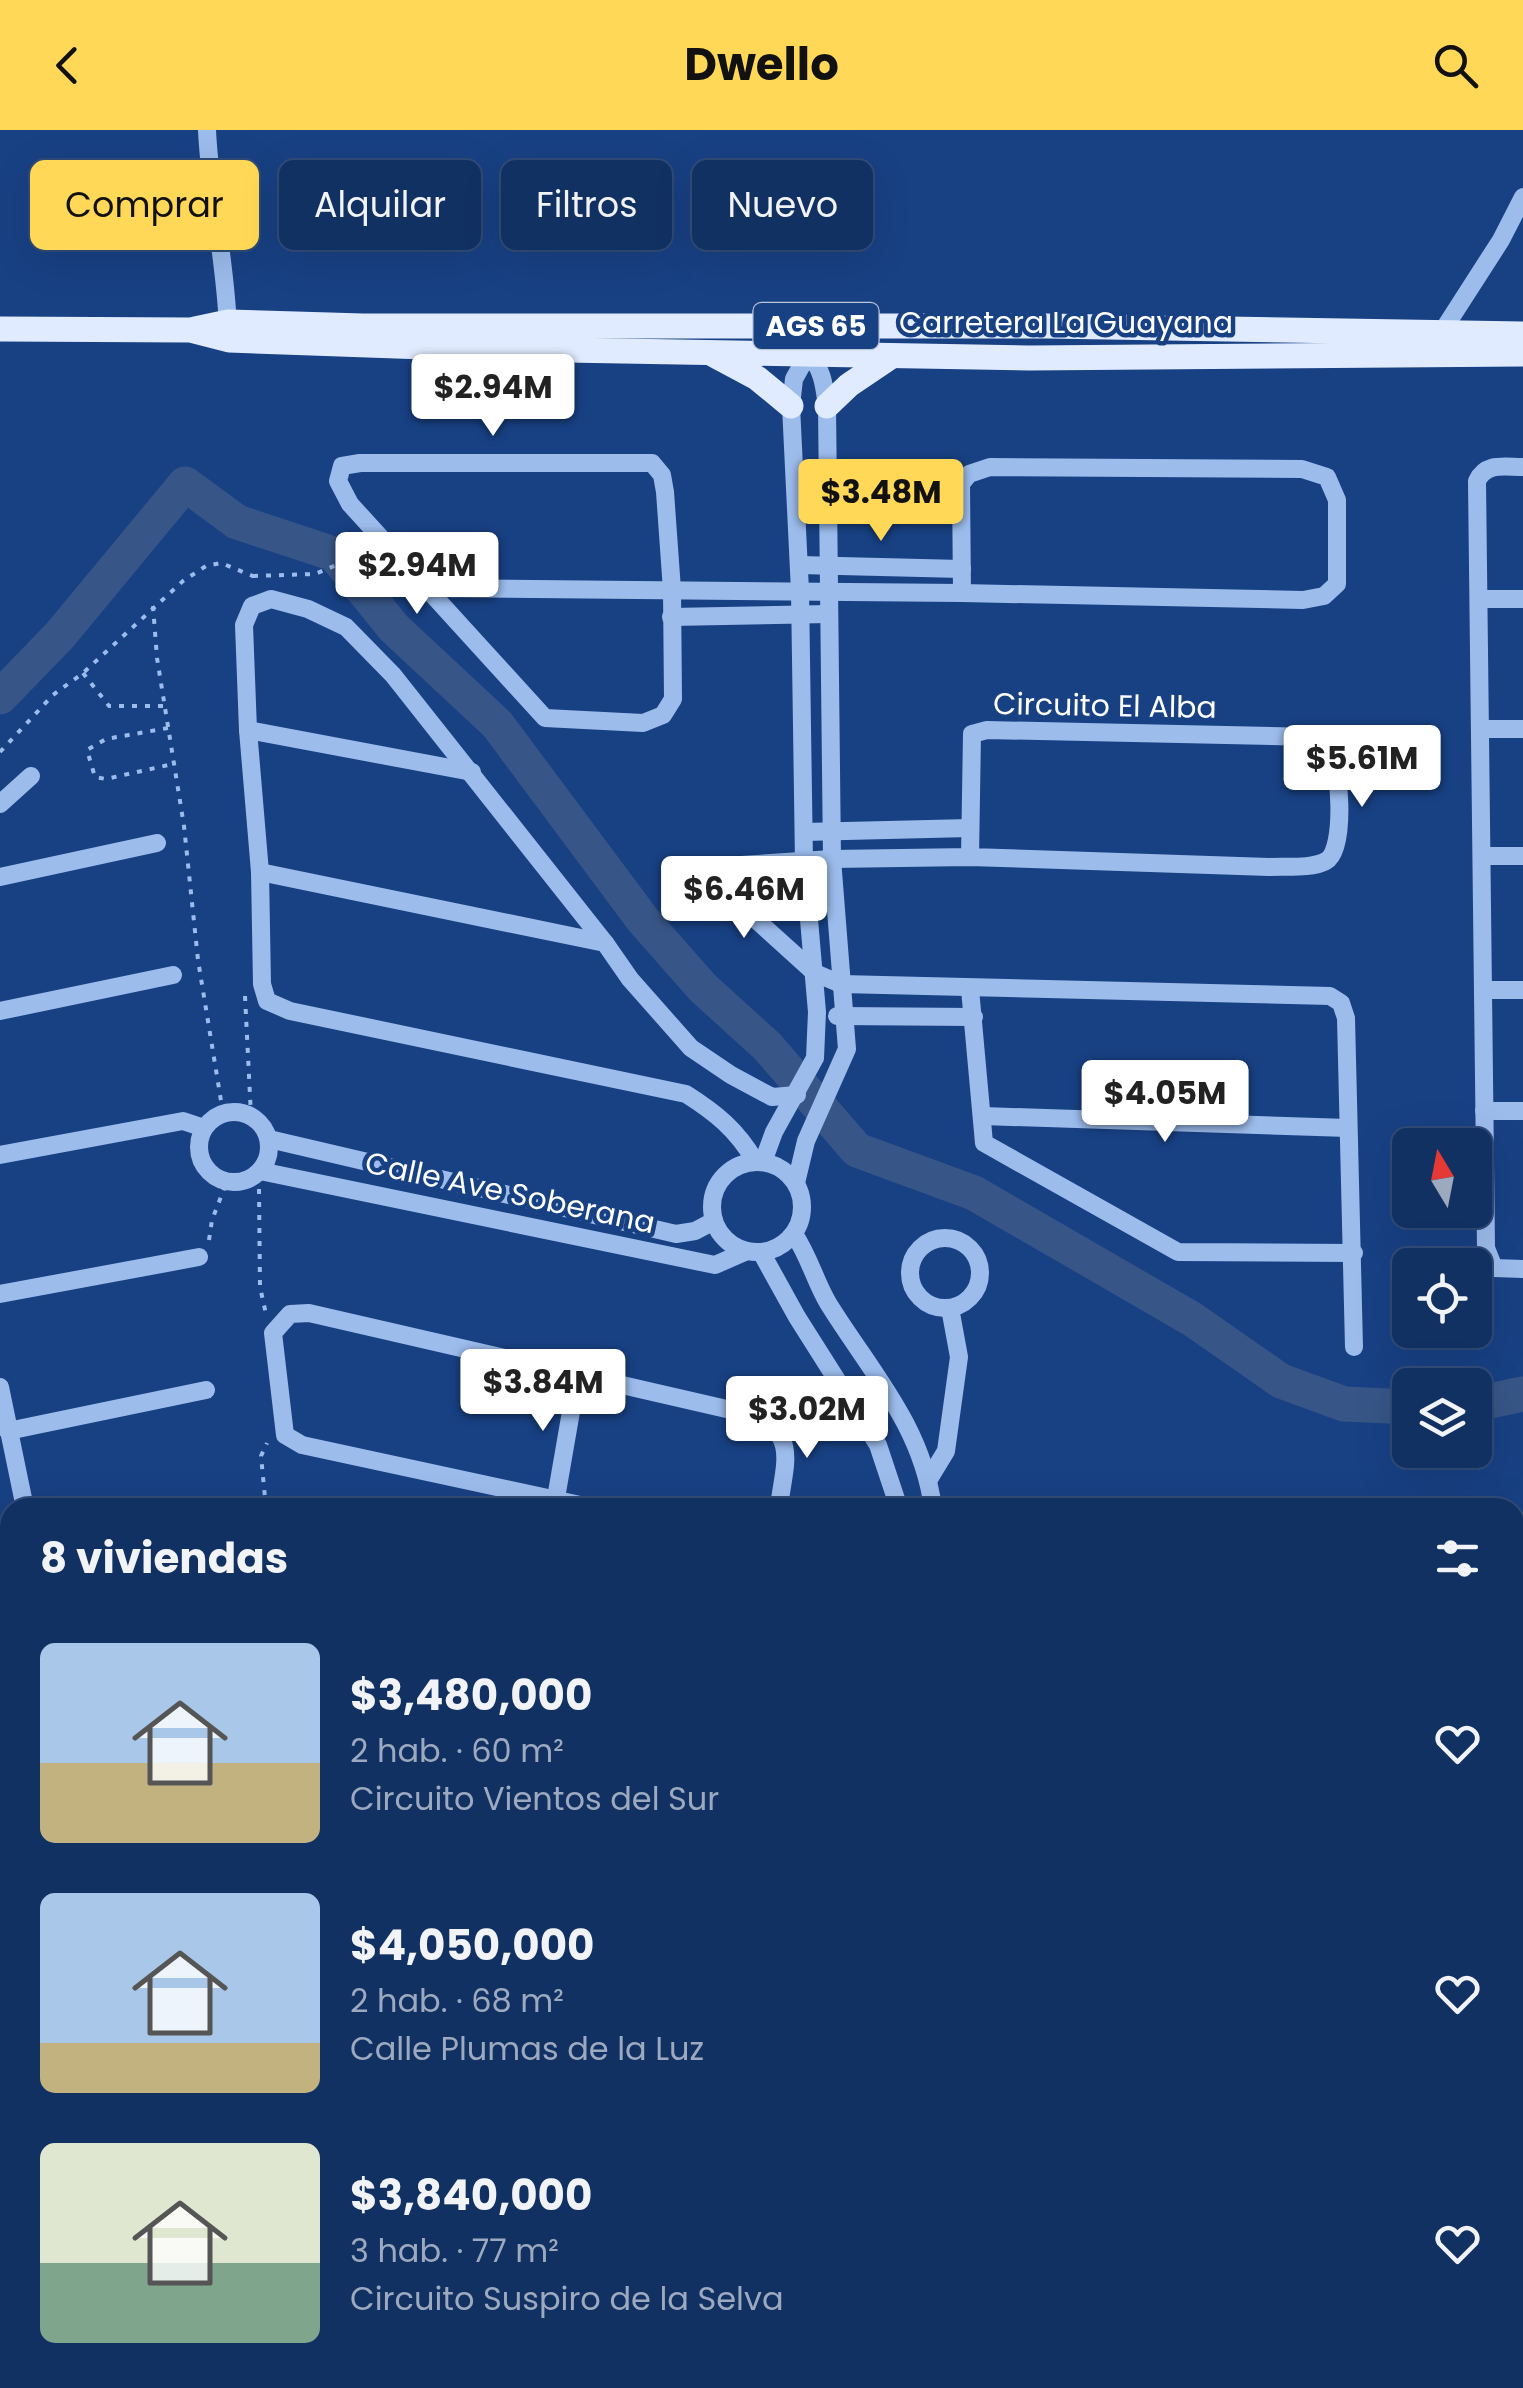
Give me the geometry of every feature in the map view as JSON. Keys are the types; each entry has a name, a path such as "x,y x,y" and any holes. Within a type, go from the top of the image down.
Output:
{"main road":[{"path":"609,325 639,335 796,343 808,354 822,340 1020,334 1047,326"},
{"name":"Carretera La Guayana","path":"228,331 363,326 1047,326 1434,343 1523,354"},
{"name":"Carretera La Guayana","path":"0,328 228,331 710,352 1029,358 1434,343 1523,334"},
{"path":"710,352 757,378 791,406"},
{"path":"826,406 892,356"}],"street":[{"path":"207,130 209,174 227,281 228,331"},
{"path":"1434,343 1501,240 1523,197"},
{"path":"759,1162 815,1058 815,972 804,862 800,591 791,406 794,379 808,354 824,378 826,406 832,859 846,1049 806,1141 796,1183"},
{"path":"791,406 826,406"},
{"path":"652,463 662,474 665,492 672,590 673,699 663,715 644,723 545,718 387,544 350,504 338,481 342,466 652,463"},
{"path":"1523,467 1490,466 1477,481 1488,1260 1500,1270 1523,1269"},
{"path":"424,588 962,592 1303,600 1324,596 1337,584 1337,500 1326,477 1302,469 990,467 969,474 960,484 962,592"},
{"path":"799,566 962,569"},
{"path":"759,1162 720,1115 686,1094 290,1011 267,1001 262,984 260,872 244,625 252,606 272,599 308,609 346,627 393,675 630,979 691,1048 772,1096 797,1095"},
{"path":"1478,599 1523,599"},
{"path":"671,617 828,614"},
{"path":"1480,729 1523,729"},
{"path":"248,730 472,772"},
{"name":"Circuito El Alba","path":"815,972 731,898 726,877 741,865 832,859 970,857 1269,867 1324,862 1335,852 1339,836 1336,757 1330,744 1316,737 987,730 972,734 970,857"},
{"path":"0,804 31,776"},
{"path":"804,832 970,828"},
{"path":"0,877 156,843"},
{"path":"1482,856 1523,856"},
{"path":"260,872 605,943"},
{"path":"815,972 840,984 1330,996 1341,1003 1346,1018 1354,1347"},
{"path":"0,1011 173,975"},
{"path":"970,989 984,1143 1178,1252 1354,1253"},
{"path":"1483,990 1523,990"},
{"path":"817,1012 844,1018 974,1017"},
{"path":"1484,1111 1523,1111"},
{"path":"223,1113 251,1116 268,1139 268,1156 260,1171 237,1183 224,1182 203,1166 199,1140 204,1128 223,1113"},
{"path":"983,1116 1348,1128"},
{"path":"0,1155 183,1121 204,1128"},
{"name":"Calle Ave Soberana","path":"268,1139 676,1234 695,1232 714,1222"},
{"path":"754,1252 783,1245 794,1234 802,1215 796,1183 786,1171 759,1162 731,1169 720,1180 713,1194 714,1222 721,1235 754,1252 797,1317 878,1445 896,1498"},
{"name":"Calle Ave Soberana","path":"260,1171 715,1264 754,1252"},
{"path":"794,1234 808,1255 826,1299 913,1432 930,1478 932,1498"},
{"path":"0,1294 199,1256"},
{"path":"930,1478 946,1451 960,1357 950,1308"},
{"path":"577,1377 556,1498 302,1446 284,1434 272,1333 290,1314 309,1313 758,1416 776,1426 785,1443 779,1498"},
{"path":"0,1387 23,1498"},
{"path":"8,1430 206,1390"}],"path":[{"path":"0,752 53,694 83,673 153,606 206,566 221,563 252,576 314,574 387,544"},
{"path":"252,576 259,591 272,599"},
{"path":"153,606 164,706 184,826 198,960 223,1113"},
{"path":"83,673 109,706 164,706"},
{"path":"168,728 106,739 87,750 95,778 174,764"},
{"path":"251,1116 244,1002 248,987 262,984"},
{"path":"260,1171 260,1287 272,1333"},
{"path":"199,1256 209,1242 224,1188 237,1183"},
{"path":"265,1498 260,1456 266,1443 284,1434"}],"waterway":[{"path":"0,697 60,635 185,484 237,522 334,554 394,628 497,724 643,920 703,988 767,1046 857,1150 974,1193 1192,1319 1281,1381 1344,1404 1392,1406"},
{"path":"1492,1400 1523,1394"}]}
